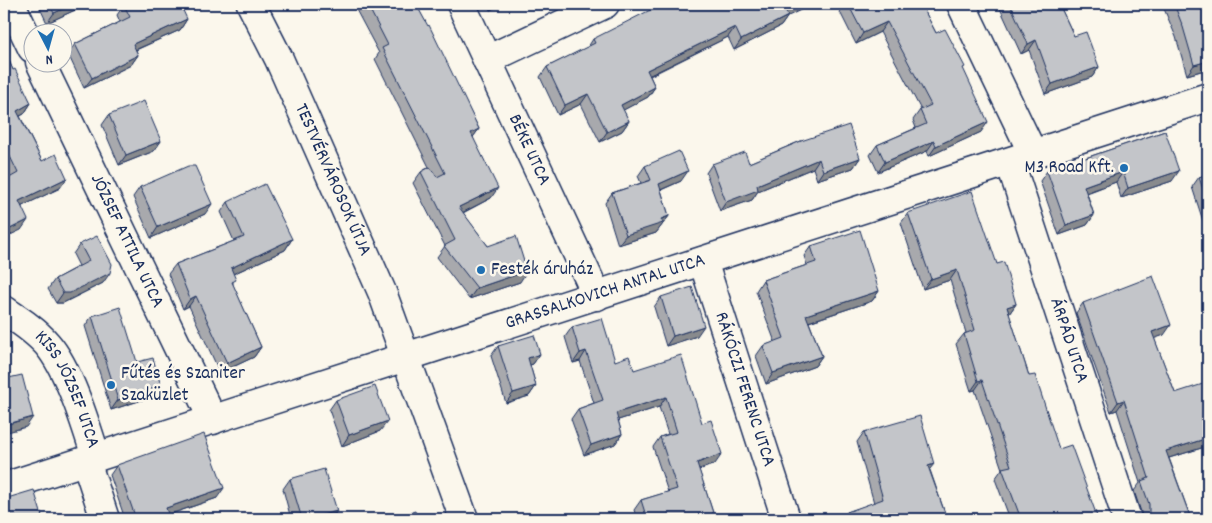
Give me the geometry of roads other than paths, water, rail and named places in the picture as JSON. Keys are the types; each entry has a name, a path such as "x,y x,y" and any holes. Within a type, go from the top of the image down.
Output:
{"street":[{"path":"11,4 22,27"},
{"name":"TESTVÉRVÁROSOK ÚTJA","path":"251,4 279,59 382,292 464,519"},
{"name":"BÉKE UTCA","path":"460,4 597,296"},
{"path":"487,60 605,4"},
{"name":"ÁRPÁD UTCA","path":"961,4 1022,158 1127,519"},
{"name":"JÓZSEF ATTILA UTCA","path":"45,72 213,420"},
{"name":"GRASSALKOVICH ANTAL UTCA","path":"4,487 1208,98"},
{"name":"RÁKÓCZI FERENC UTCA","path":"703,260 786,519"},
{"name":"KISS JÓZSEF UTCA","path":"4,310 46,343 64,370 86,426 91,459 105,519"}],"place":[{"name":"M3 Road Kft.","path":"1124,168"},
{"name":"Festék áruház","path":"481,270"},
{"name":"Fűtés és Szaniter Szaküzlet","path":"111,385"}]}
